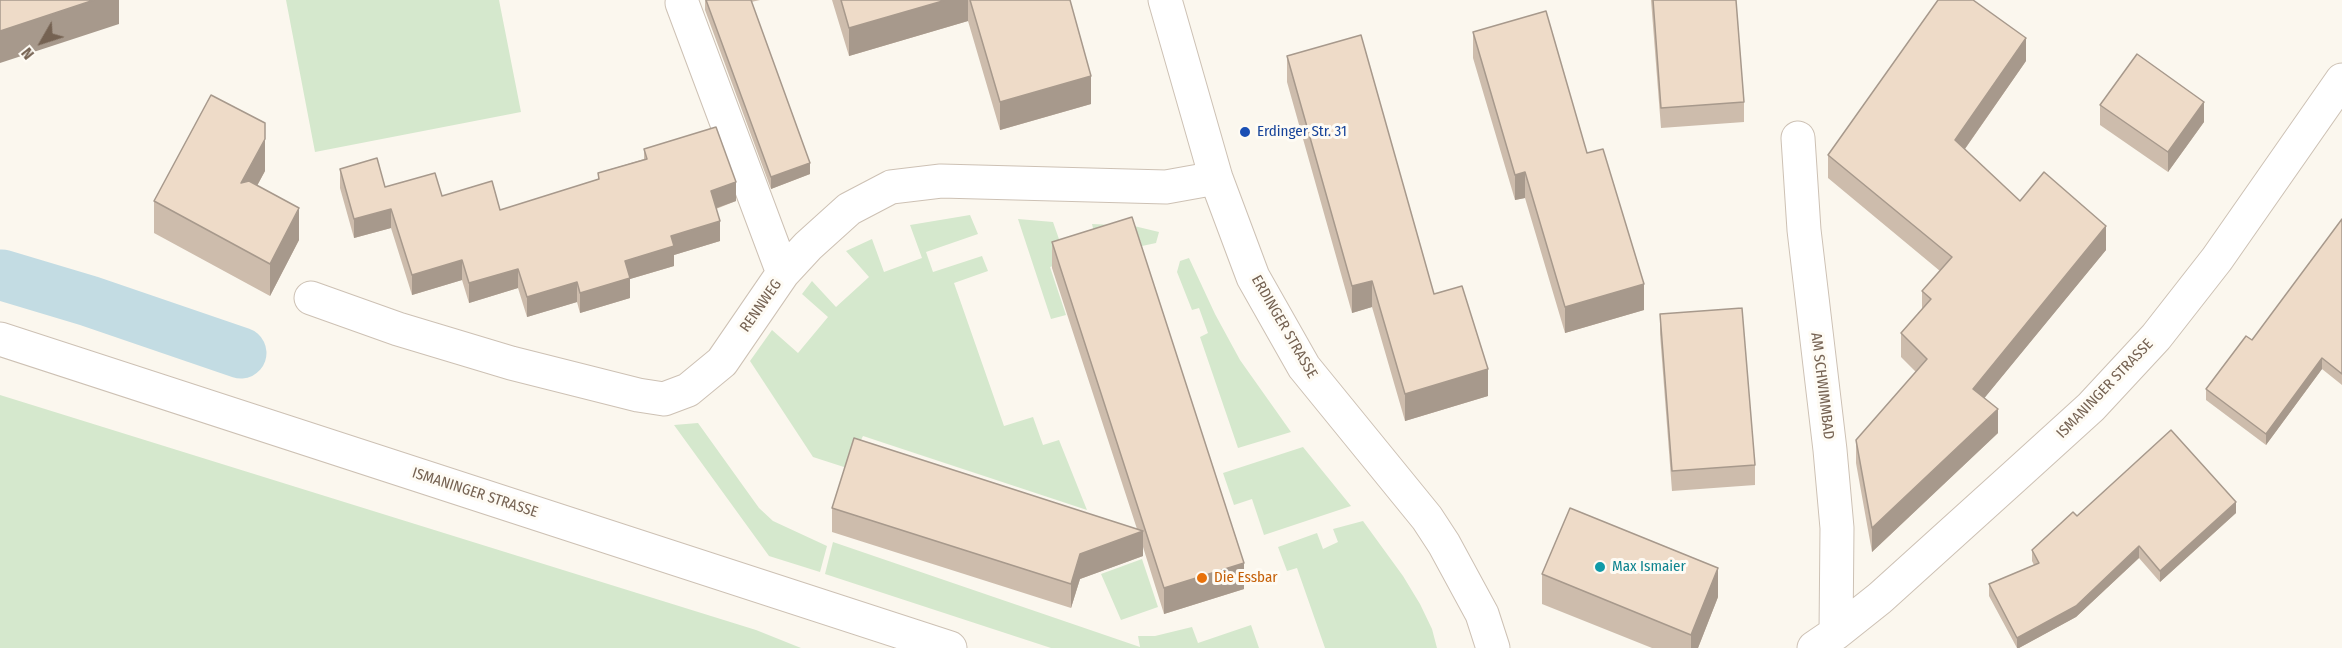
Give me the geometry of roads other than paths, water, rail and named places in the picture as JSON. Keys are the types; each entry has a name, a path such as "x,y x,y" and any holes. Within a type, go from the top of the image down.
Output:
{"street":[{"name":"ERDINGER STRASSE","path":"1165,0 1216,178 1253,277 1304,367 1427,518 1444,544 1482,614 1493,648"},
{"path":"682,3 783,273"},
{"name":"ISMANINGER STRASSE","path":"1825,641 1880,598 2015,476 2091,406 2156,337 2217,259 2342,80"},
{"name":"AM SCHWIMMBAD","path":"1798,138 1804,231 1830,450 1836,528 1825,641"},
{"name":"RENNWEG","path":"311,298 398,329 511,363 638,395 664,399 688,390 722,362 783,273 808,246 849,209 891,187 941,181 1166,187 1216,178"},
{"name":"ISMANINGER STRASSE","path":"0,339 950,648"}],"waterway":[{"path":"2,275 89,301 241,353"}],"place":[{"name":"Erdinger Str. 31","path":"1245,132"},
{"name":"Max Ismaier","path":"1600,567"},
{"name":"Die Essbar","path":"1202,578"}]}
